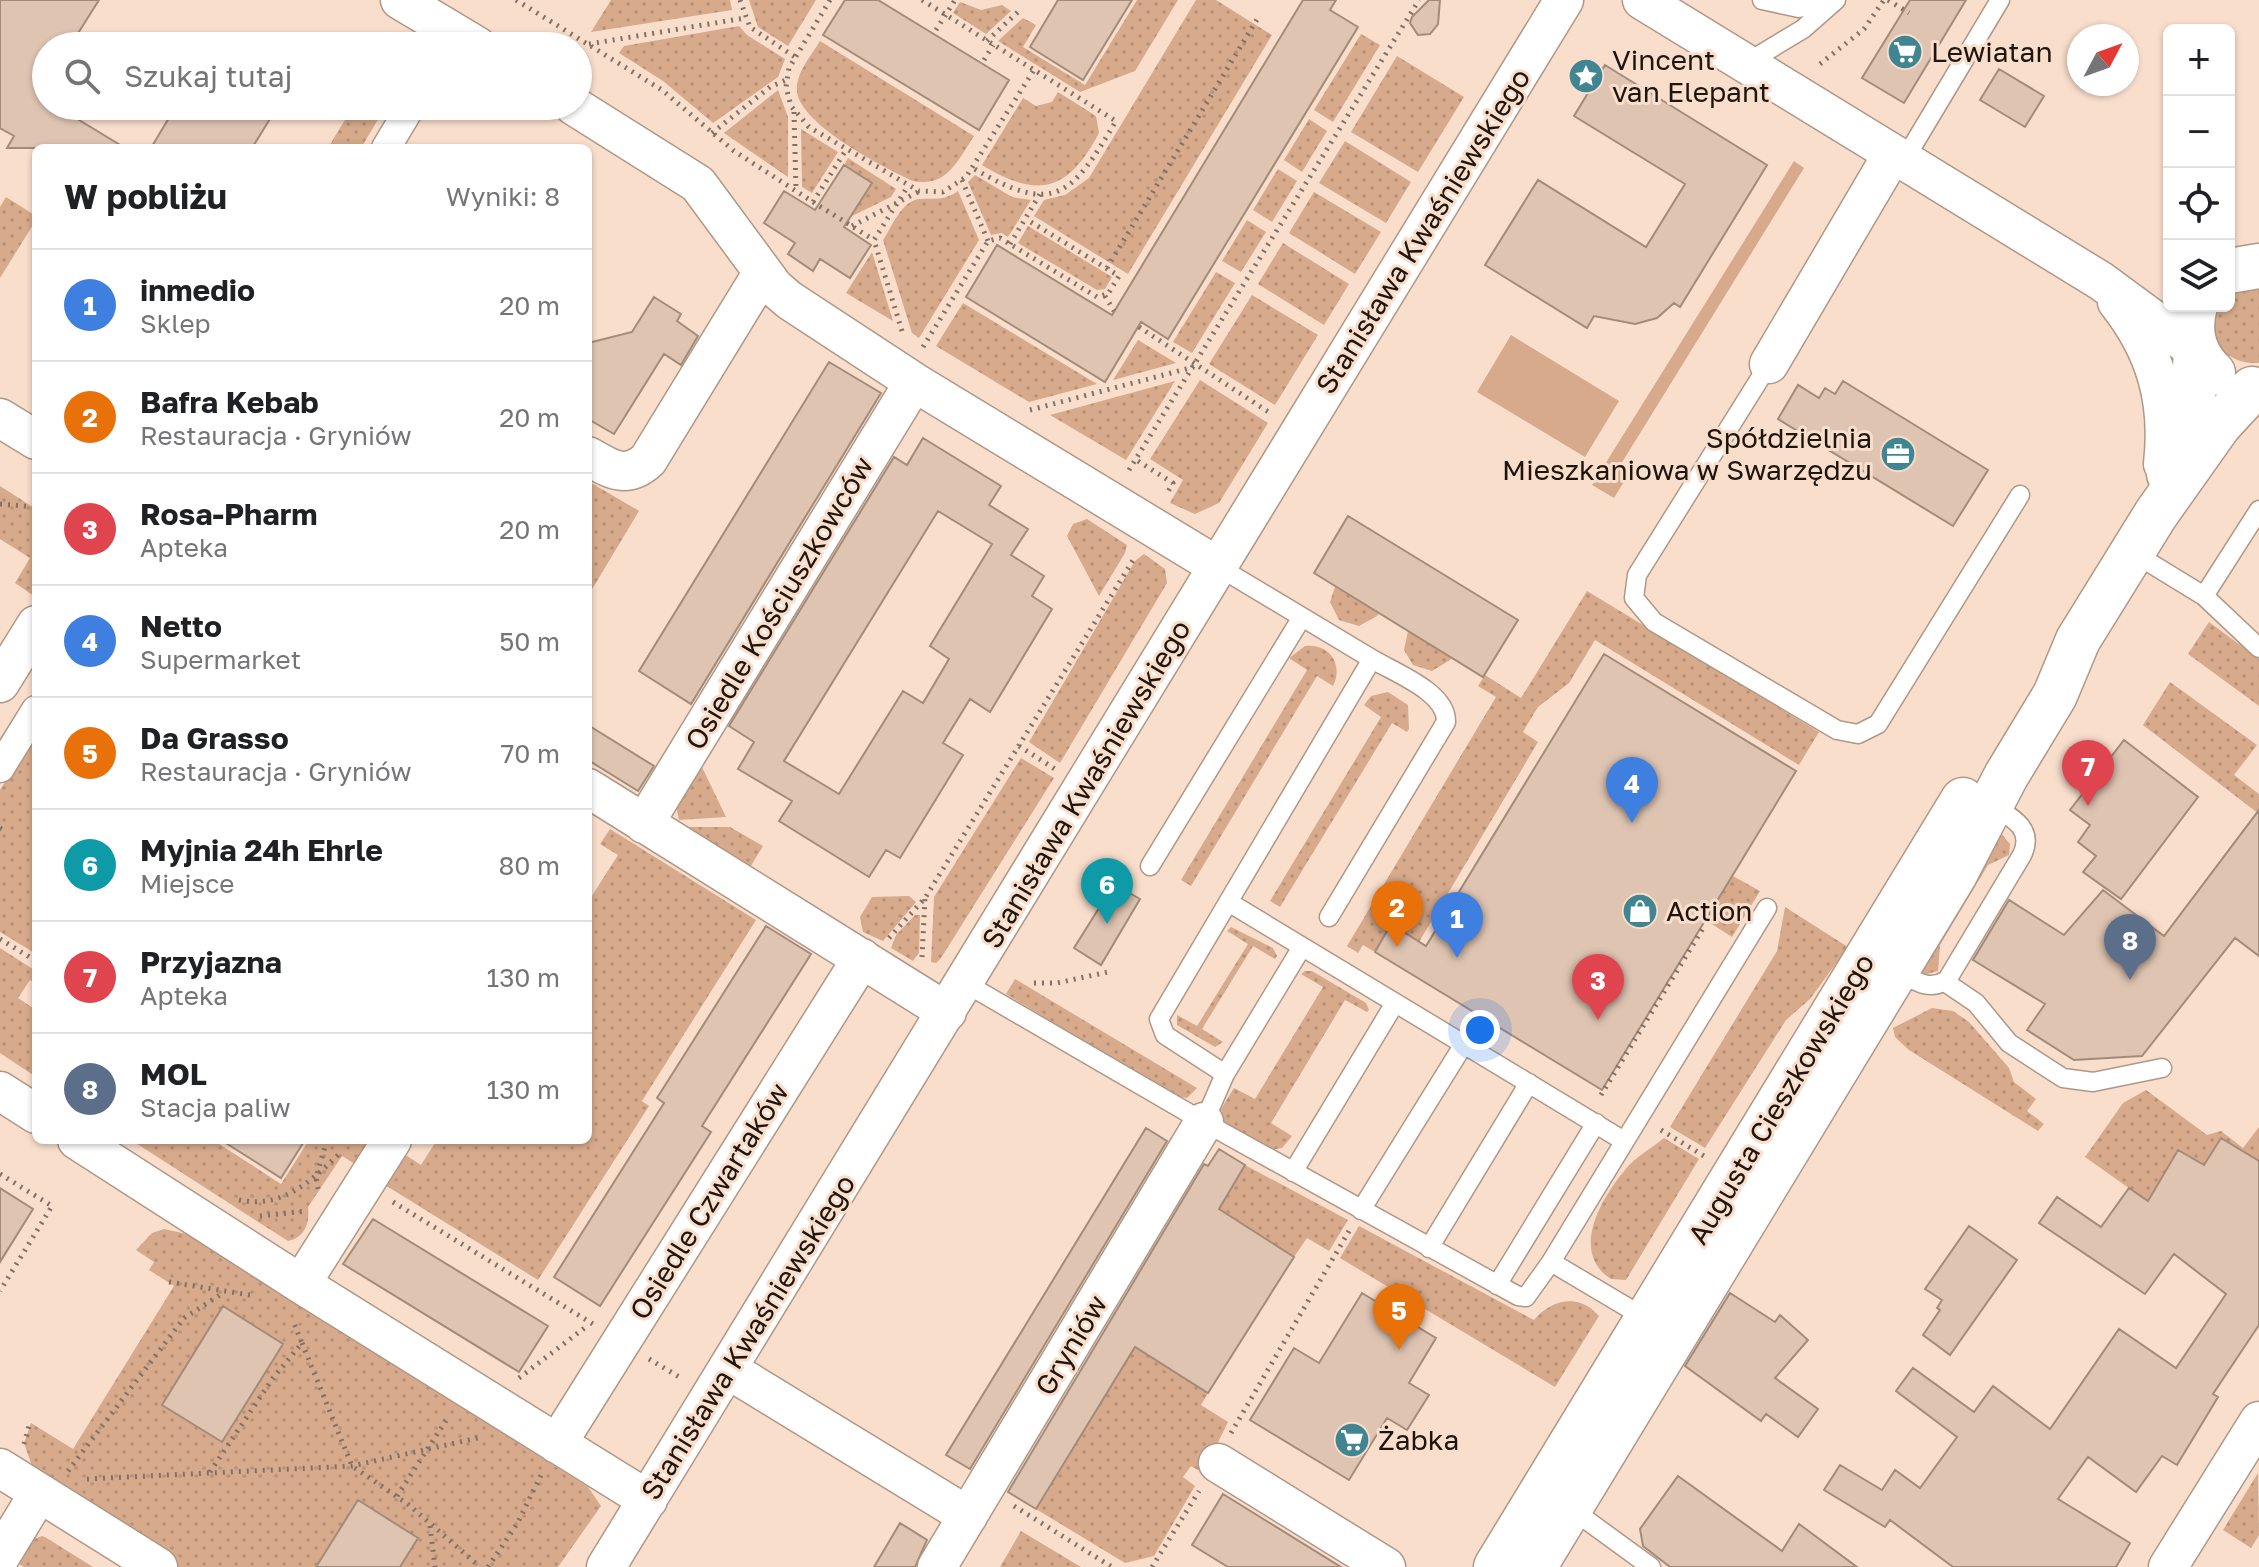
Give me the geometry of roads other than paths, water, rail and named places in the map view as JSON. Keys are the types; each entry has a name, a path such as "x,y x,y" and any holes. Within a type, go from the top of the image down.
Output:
{"street":[{"name":"Stanisława Kwaśniewskiego","path":"606,1567 721,1384 1564,0"},
{"path":"1642,0 2101,281 2196,351 2218,378 2255,388"},
{"path":"406,1 450,32"},
{"path":"592,117 698,184 763,272 789,300 919,364 1217,566"},
{"path":"388,144 403,120"},
{"path":"1769,364 1898,158"},
{"path":"592,458 624,473 633,471 648,460 763,272"},
{"path":"2101,281 2163,292"},
{"path":"2101,281 2142,338 2163,392 2166,438 2156,514"},
{"name":"Augusta Cieszkowskiego","path":"2156,514 2193,399 2196,351 2191,326 2194,312"},
{"name":"Osiedle Kościuszkowców","path":"644,824 919,364"},
{"name":"Augusta Cieszkowskiego","path":"1496,1567 1661,1327 1979,798 2023,705 2078,640 2156,514 2219,425 2255,388"},
{"path":"0,418 32,438"},
{"path":"0,683 32,631"},
{"path":"0,768 32,716"},
{"path":"594,805 644,824 870,954 956,997"},
{"name":"Osiedle Czwartaków","path":"550,1456 606,1332 870,954"},
{"path":"0,1091 32,1111"},
{"name":"Gryniów","path":"937,1567 1204,1122"},
{"path":"83,1144 297,1298 550,1456 648,1500"},
{"path":"297,1298 390,1144"},
{"name":"Augusta Cieszkowskiego","path":"1534,1567 1570,1508 1661,1327"},
{"path":"721,1384 976,1502"},
{"path":"2168,1567 2259,1421"},
{"path":"1218,1463 1386,1567"},
{"path":"0,1468 52,1484 158,1567"},
{"path":"0,1557 52,1484"}],"lane":[{"path":"1762,0 1799,8 1835,1"},
{"path":"1898,158 2000,0"},
{"path":"1745,64 1793,36 1835,1"},
{"path":"1769,364 1637,575 1634,598 1654,622 1837,730 1858,734 1878,724 2020,495"},
{"path":"2204,596 2259,510"},
{"path":"2132,552 2204,596 2259,648"},
{"path":"1217,566 1437,699 1445,710 1446,722 1329,917"},
{"path":"1150,866 1302,617"},
{"path":"1225,1074 1171,1040 1159,1025 1162,1012 1230,903 1372,659"},
{"path":"1945,982 2026,847 2021,825 1979,798"},
{"path":"1230,903 1624,1141"},
{"path":"956,997 1204,1122 1497,1285 1526,1297 1551,1262 1767,908"},
{"path":"1204,1122 1225,1074 1302,947"},
{"path":"1882,963 1923,985 1945,982 1976,1003 2009,1043 2063,1078 2093,1082 2162,1068"},
{"path":"1293,1172 1395,1003"},
{"path":"1361,1210 1464,1044"},
{"path":"1429,1248 1529,1083"},
{"path":"1497,1285 1596,1123"},
{"path":"1551,1262 1661,1327"},
{"path":"1570,1508 1651,1567"}],"place":[{"name":"Lewiatan","path":"1905,52"},
{"name":"Vincent van Elepant","path":"1586,76"},
{"name":"Spółdzielnia Mieszkaniowa w Swarzędzu","path":"1898,454"},
{"name":"Przyjazna","path":"2088,806"},
{"name":"Netto","path":"1632,823"},
{"name":"Action","path":"1640,911"},
{"name":"Myjnia 24h Ehrle","path":"1107,924"},
{"name":"Bafra Kebab","path":"1397,947"},
{"name":"inmedio","path":"1457,958"},
{"name":"MOL","path":"2130,980"},
{"name":"Rosa-Pharm","path":"1598,1020"},
{"name":"Da Grasso","path":"1399,1350"},
{"name":"Żabka","path":"1352,1440"}]}
